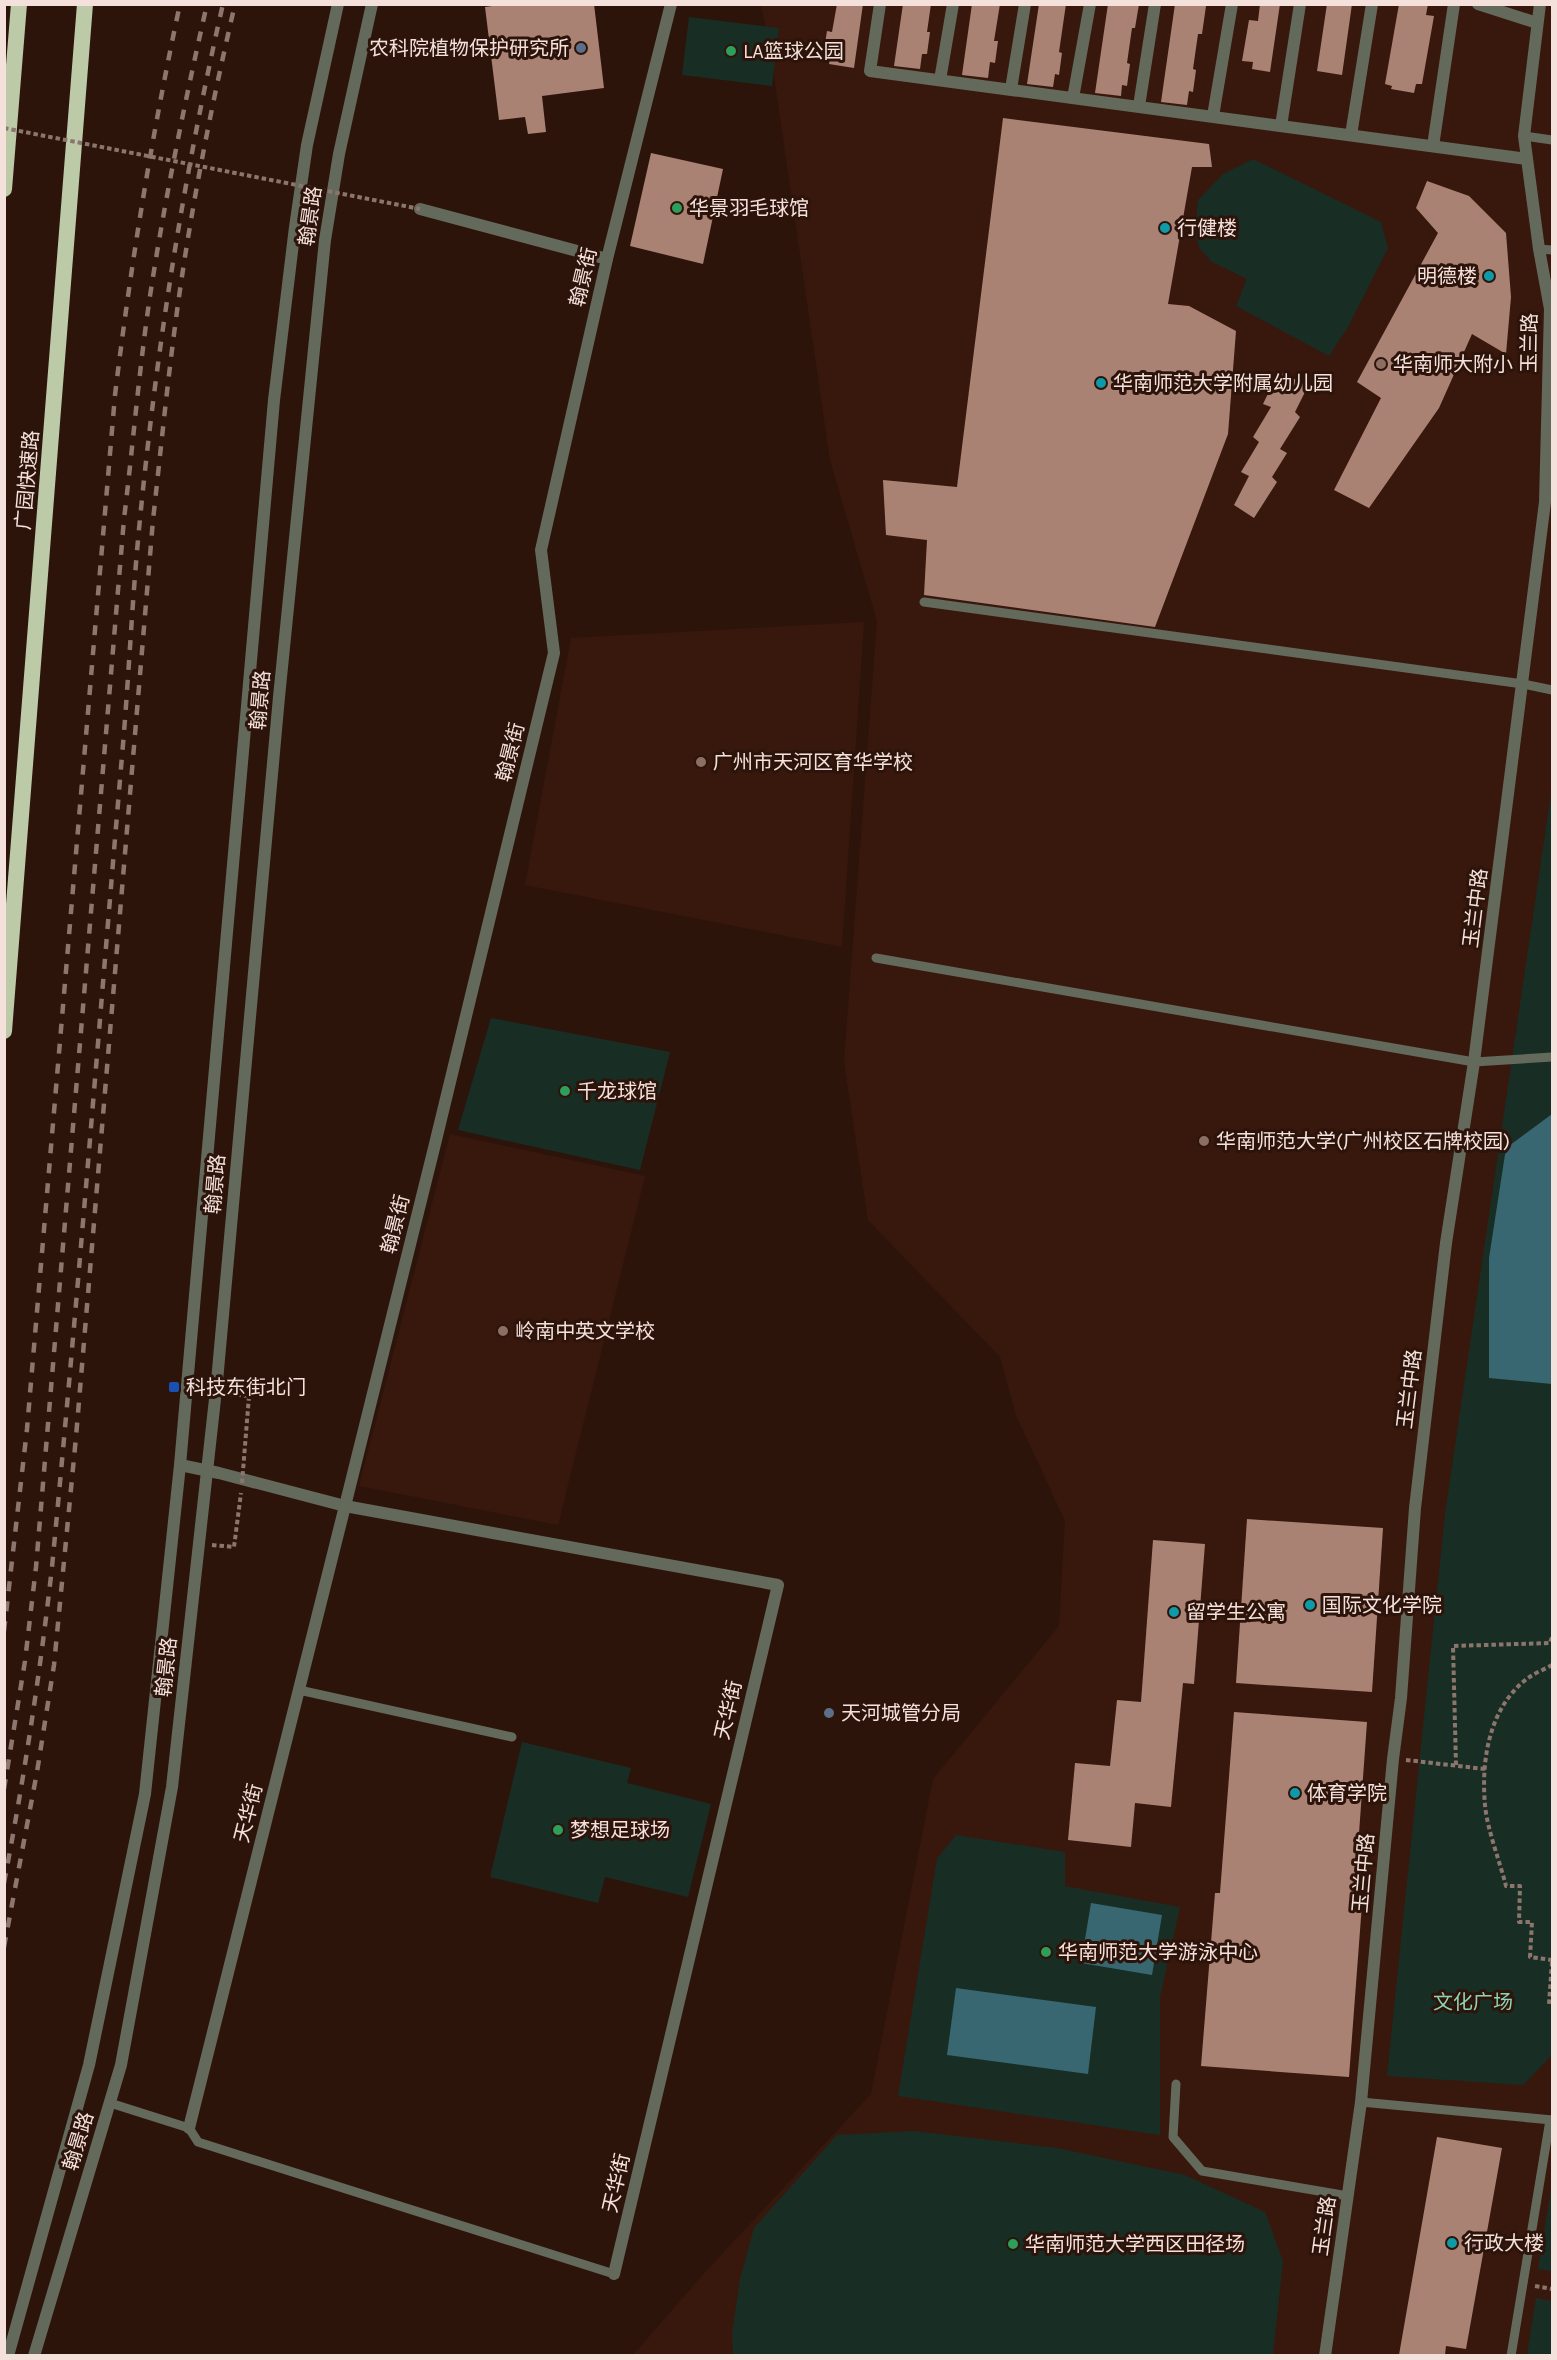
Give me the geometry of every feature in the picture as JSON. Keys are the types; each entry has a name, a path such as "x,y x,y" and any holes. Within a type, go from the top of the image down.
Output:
{"highway":[{"path":"4,189 19,4"},
{"name":"广园快速路","path":"4,1031 86,4"}],"street":[{"name":"翰景路","path":"8,2355 89,2065 145,1794 180,1465 250,658 279,354 294,227 307,145 338,4"},
{"name":"翰景路","path":"34,2355 122,2065 172,1787 218,1369 277,720 325,240 339,154 372,4"},
{"name":"翰景街","path":"345,1506 554,653 541,550 607,259 671,4"},
{"path":"880,4 870,71 1527,159"},
{"path":"940,80 953,4"},
{"path":"1011,89 1025,4"},
{"path":"1073,98 1090,4"},
{"path":"1139,106 1155,4"},
{"path":"1214,117 1232,4"},
{"path":"1281,126 1300,4"},
{"path":"1351,135 1372,4"},
{"path":"1433,146 1454,4"},
{"path":"1478,4 1537,23"},
{"name":"玉兰路","path":"1523,684 1545,502 1550,309 1539,249 1524,136 1540,4"},
{"path":"420,209 607,259"},
{"name":"玉兰中路","path":"1361,2103 1393,1759 1401,1698 1415,1508 1442,1278 1474,1062 1523,684"},
{"name":"天华街","path":"180,1465 345,1506 778,1585 614,2274"},
{"name":"天华街","path":"189,2128 345,1506"},
{"name":"玉兰路","path":"1325,2355 1361,2103"}],"lane":[{"path":"1524,136 1552,140"},
{"path":"1539,249 1552,250"},
{"path":"924,602 1523,684 1552,690"},
{"path":"876,958 1474,1062 1552,1057"},
{"path":"299,1690 512,1737"},
{"path":"1176,2084 1173,2136 1202,2171 1348,2196"},
{"path":"110,2103 189,2128 198,2142 614,2274"},
{"path":"1361,2103 1551,2120 1511,2355"}],"path":[{"path":"4,128 420,209"},
{"path":"200,1544 234,1547 249,1396"},
{"path":"1456,1766 1453,1646 1550,1643 1552,1637"},
{"path":"1552,1665 1528,1678 1504,1703 1489,1735 1485,1769 1485,1807 1506,1886 1520,1886 1519,1922 1532,1922 1530,1957 1552,1961 1549,2004 1552,2004"},
{"path":"1393,1759 1485,1769"}],"shaded area":[{"name":"华南师范大学(广州校区石牌校园)","path":"761,5 1552,5 1552,2355 632,2356 708,2269 871,2094 933,1779 1059,1626 1065,1521 1016,1415 1000,1357 868,1220 844,1062 877,621 830,460 770,48"},
{"name":"广州市天河区育华学校","path":"864,622 842,947 525,885 571,638"},
{"name":"岭南中英文学校","path":"450,1134 645,1176 558,1525 359,1486"}],"green space":[{"name":"LA篮球公园","path":"689,17 779,28 772,86 682,75"},
{"path":"1253,159 1381,222 1388,248 1348,327 1329,356 1236,306 1247,279 1212,262 1200,249 1195,234 1198,200 1223,174"},
{"name":"文化广场","path":"1552,787 1552,2055 1523,2085 1387,2076 1445,1514"},
{"name":"千龙球馆","path":"491,1018 670,1052 640,1170 458,1130"},
{"name":"梦想足球场","path":"522,1742 631,1768 627,1783 711,1804 688,1897 605,1877 598,1903 490,1877"},
{"name":"华南师范大学游泳中心","path":"956,1835 1065,1852 1065,1886 1180,1907 1160,1997 1160,2135 898,2096 937,1859"},
{"name":"华南师范大学西区田径场","path":"914,2131 1057,2148 1185,2175 1265,2212 1283,2261 1273,2355 733,2355 732,2334 740,2279 754,2228 837,2135"},
{"path":"1552,2183 1552,2271 1538,2269"},
{"path":"1536,2298 1552,2301 1552,2355 1527,2355"}],"water":[{"path":"1552,1114 1552,1384 1489,1378 1489,1258 1506,1148"},
{"path":"1091,1903 1162,1915 1152,1975 1081,1963"},
{"path":"956,1988 1096,2007 1088,2074 947,2055"}],"building":[{"path":"507,4 594,4 604,88 542,96 546,132 528,134 525,117 499,120 485,7"},
{"path":"837,4 863,4 854,68 829,64 831,52 824,50 827,31 832,32"},
{"path":"903,4 931,4 927,54 922,54 920,69 894,66"},
{"path":"972,4 1000,4 994,41 998,41 995,63 990,62 988,78 962,75"},
{"path":"1039,4 1066,4 1059,52 1062,53 1059,75 1055,74 1053,87 1027,84"},
{"path":"1108,4 1139,4 1135,28 1132,28 1127,63 1130,64 1127,86 1122,85 1121,96 1095,93"},
{"path":"1175,4 1206,6 1202,34 1198,34 1193,69 1196,70 1193,92 1189,91 1187,105 1161,102"},
{"path":"1260,4 1280,4 1270,72 1252,69 1253,62 1242,61 1249,20 1258,21"},
{"path":"1327,4 1352,4 1342,75 1317,71"},
{"path":"1399,4 1428,4 1426,15 1434,16 1422,84 1416,84 1414,93 1391,89 1392,86 1385,84"},
{"name":"华南师范大学附属幼儿园","path":"1003,118 1209,144 1212,167 1192,167 1168,304 1189,306 1236,331 1228,434 1155,627 924,595 927,540 886,535 883,480 957,487"},
{"name":"华景羽毛球馆","path":"651,153 723,169 703,264 630,246"},
{"path":"1427,181 1469,196 1506,233 1511,297 1506,354 1472,334 1439,408 1369,508 1334,490 1381,398 1357,382 1438,233 1416,208"},
{"path":"1279,371 1308,386 1295,412 1300,417 1280,449 1287,453 1272,477 1277,482 1254,518 1234,505 1249,476 1241,472 1259,442 1253,437 1271,407 1263,404"},
{"name":"国际文化学院","path":"1247,1519 1383,1528 1372,1692 1236,1683"},
{"path":"1153,1540 1205,1544 1194,1684 1183,1683 1171,1807 1135,1803 1131,1847 1068,1840 1075,1763 1110,1766 1117,1700 1141,1702"},
{"path":"1234,1712 1367,1722 1354,1903 1362,1904 1349,2077 1201,2066 1215,1893 1220,1893"},
{"name":"行政大楼","path":"1437,2137 1502,2148 1466,2349 1446,2346 1445,2355 1399,2355"}],"railway":[{"path":"4,1631 27,1429 115,395 143,199 180,4"},
{"path":"4,1789 25,1661 36,1567 124,519 139,380 162,223 207,4"},
{"path":"4,1883 31,1726 52,1567 80,1263 137,549 147,454 173,260 196,132 223,4"},
{"path":"4,1947 37,1772 54,1665 76,1437 153,520 171,358 196,191 235,4"}],"place":[{"name":"农科院植物保护研究所","path":"581,48"},
{"name":"LA篮球公园","path":"731,51"},
{"name":"华景羽毛球馆","path":"677,208"},
{"name":"行健楼","path":"1165,228"},
{"name":"明德楼","path":"1489,276"},
{"name":"华南师大附小","path":"1381,364"},
{"name":"华南师范大学附属幼儿园","path":"1101,383"},
{"name":"广州市天河区育华学校","path":"701,762"},
{"name":"千龙球馆","path":"565,1091"},
{"name":"华南师范大学(广州校区石牌校园)","path":"1204,1141"},
{"name":"岭南中英文学校","path":"503,1331"},
{"name":"科技东街北门","path":"174,1387"},
{"name":"国际文化学院","path":"1310,1605"},
{"name":"留学生公寓","path":"1174,1612"},
{"name":"天河城管分局","path":"829,1713"},
{"name":"体育学院","path":"1295,1793"},
{"name":"梦想足球场","path":"558,1830"},
{"name":"华南师范大学游泳中心","path":"1046,1952"},
{"name":"行政大楼","path":"1452,2243"},
{"name":"华南师范大学西区田径场","path":"1013,2244"}]}
